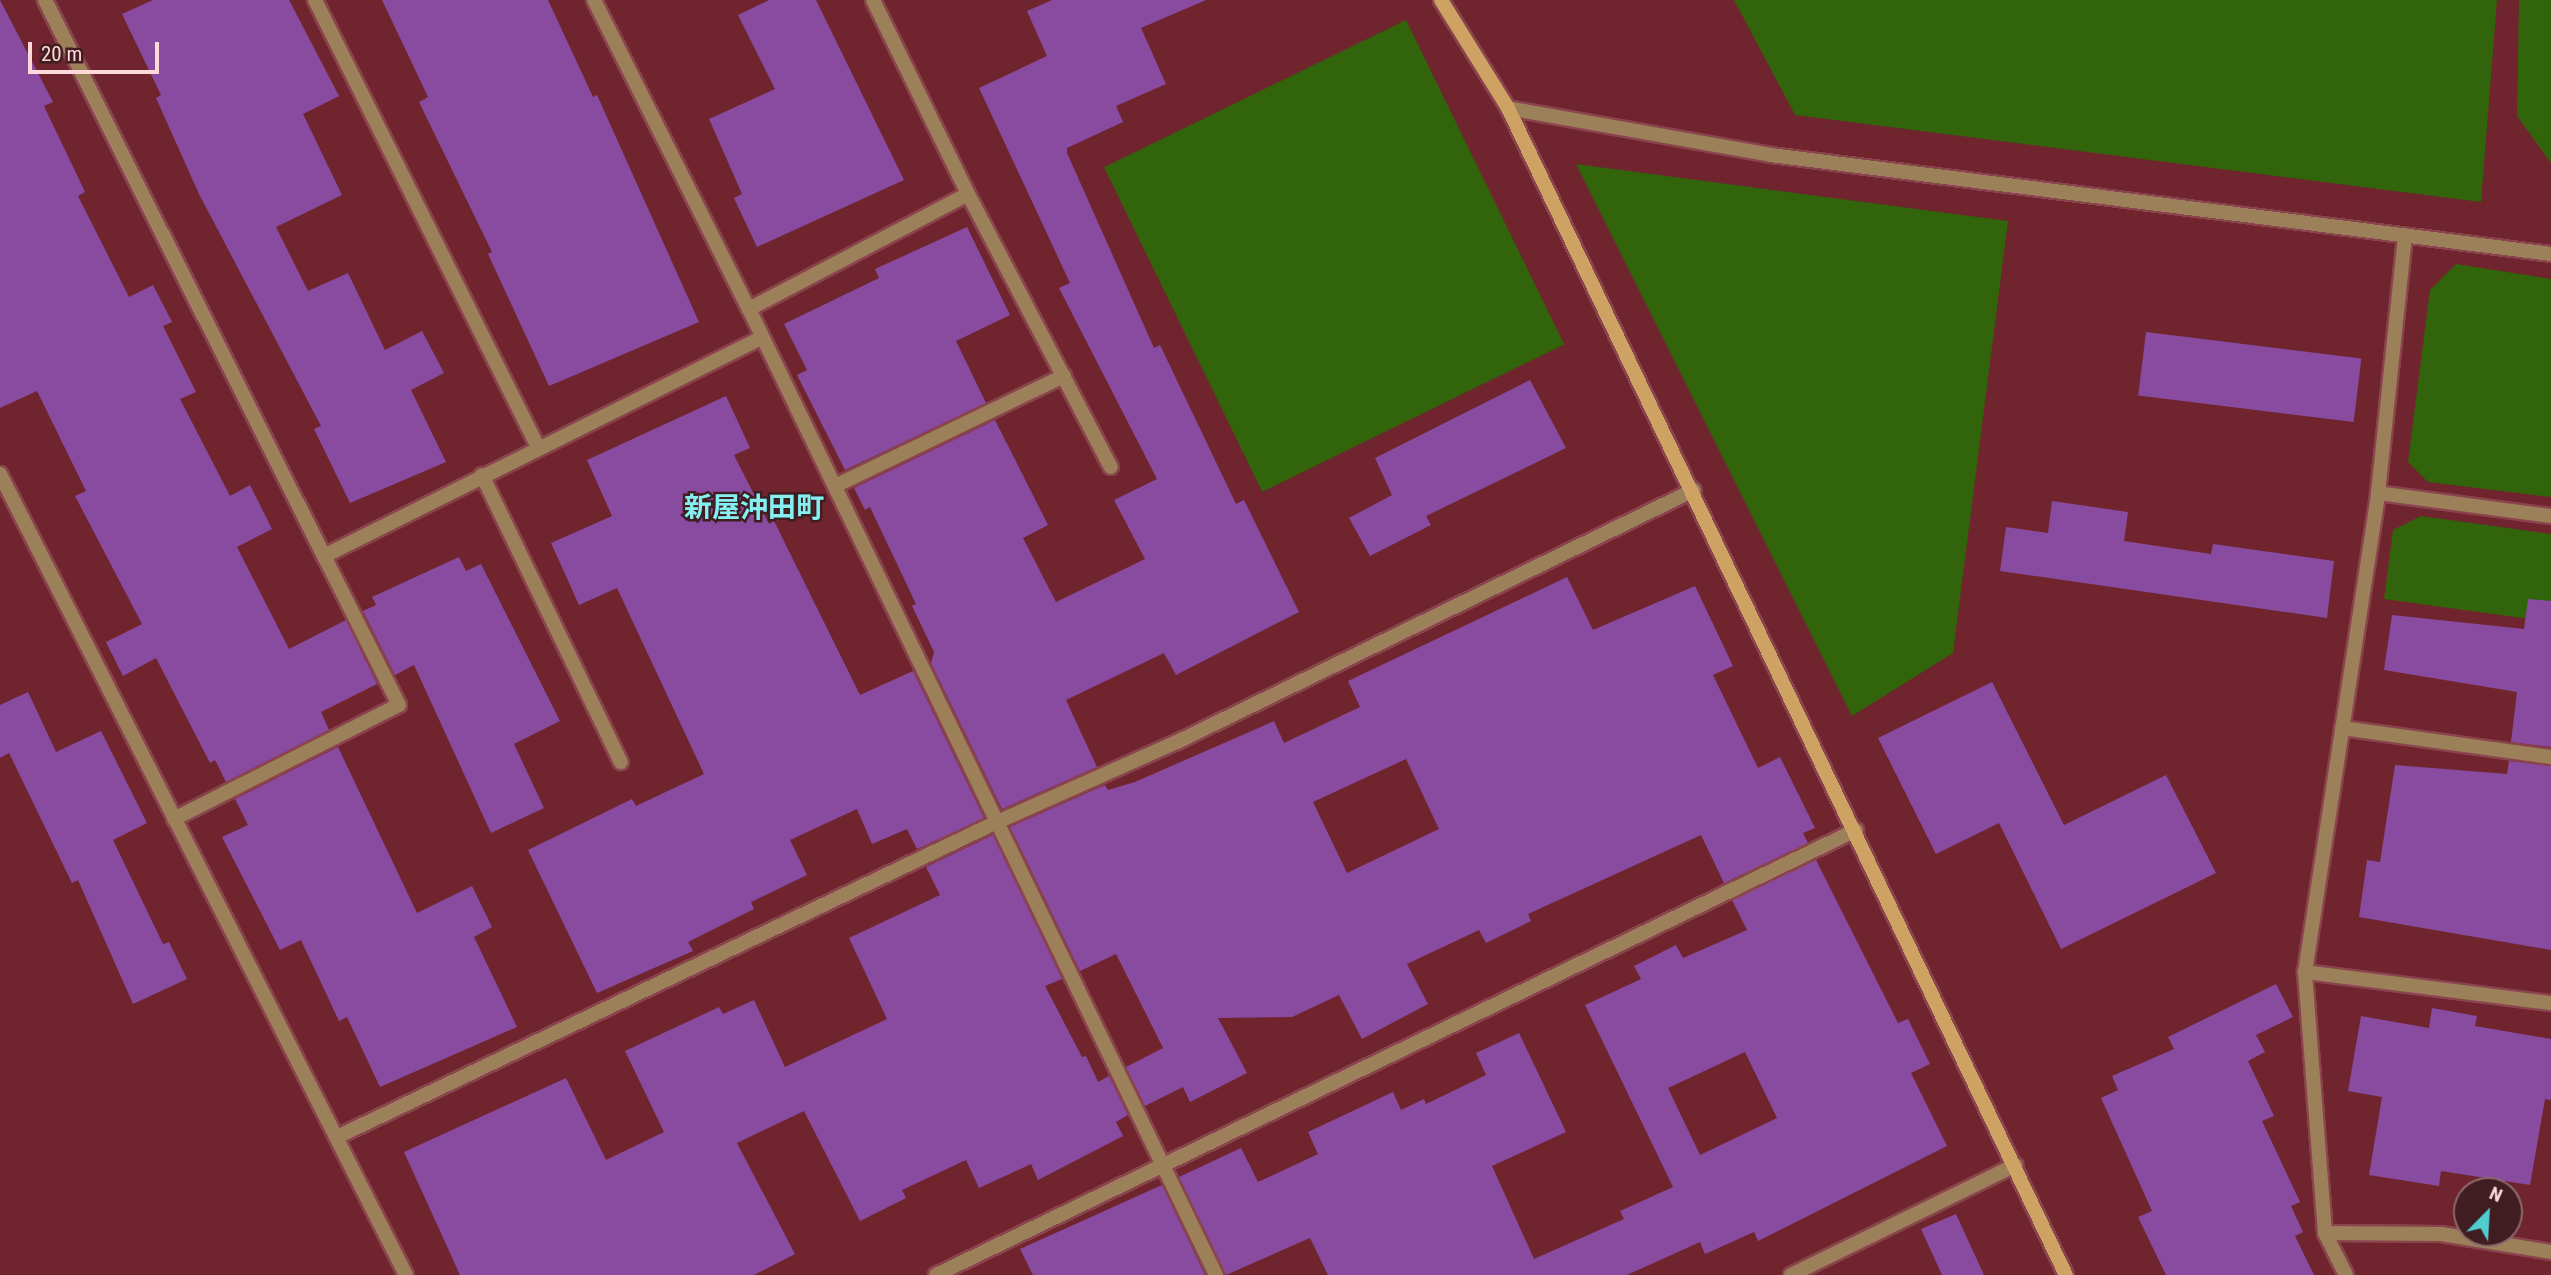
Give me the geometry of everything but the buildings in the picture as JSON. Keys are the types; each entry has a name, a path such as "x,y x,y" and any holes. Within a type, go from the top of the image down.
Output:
{"street":[{"path":"45,0 399,705 174,819"},
{"path":"315,0 537,446"},
{"path":"594,0 749,309 760,339 835,486 995,823 1216,1275"},
{"path":"873,0 968,194 1111,467"},
{"path":"1441,0 1508,108 1694,490 2066,1275"},
{"path":"1508,108 1771,155 2551,254"},
{"path":"749,309 968,194"},
{"path":"2346,1275 2325,1233 2305,972 2378,493 2405,235"},
{"path":"324,556 537,446 760,339"},
{"path":"835,486 1063,376"},
{"path":"0,474 174,819 339,1136 406,1275"},
{"path":"482,475 621,762"},
{"path":"339,1136 995,823 1177,742 1694,490"},
{"path":"2378,493 2551,516"},
{"path":"2342,728 2551,757"},
{"path":"936,1275 1856,830"},
{"path":"2305,972 2551,1003"},
{"path":"1791,1275 2016,1165"},
{"path":"2325,1233 2441,1234 2551,1252"}],"green space":[{"path":"1734,0 2497,0 2481,202 1795,115"},
{"path":"2519,0 2551,0 2551,163 2517,116"},
{"path":"1406,20 1564,344 1262,492 1104,167"},
{"path":"1576,164 2008,221 1953,653 1852,716"},
{"path":"2456,264 2551,279 2551,497 2428,482 2408,462 2430,290"},
{"path":"2421,516 2551,534 2551,622 2384,599 2393,530"}],"district":[{"name":"新屋沖田町","path":"754,508"}]}
